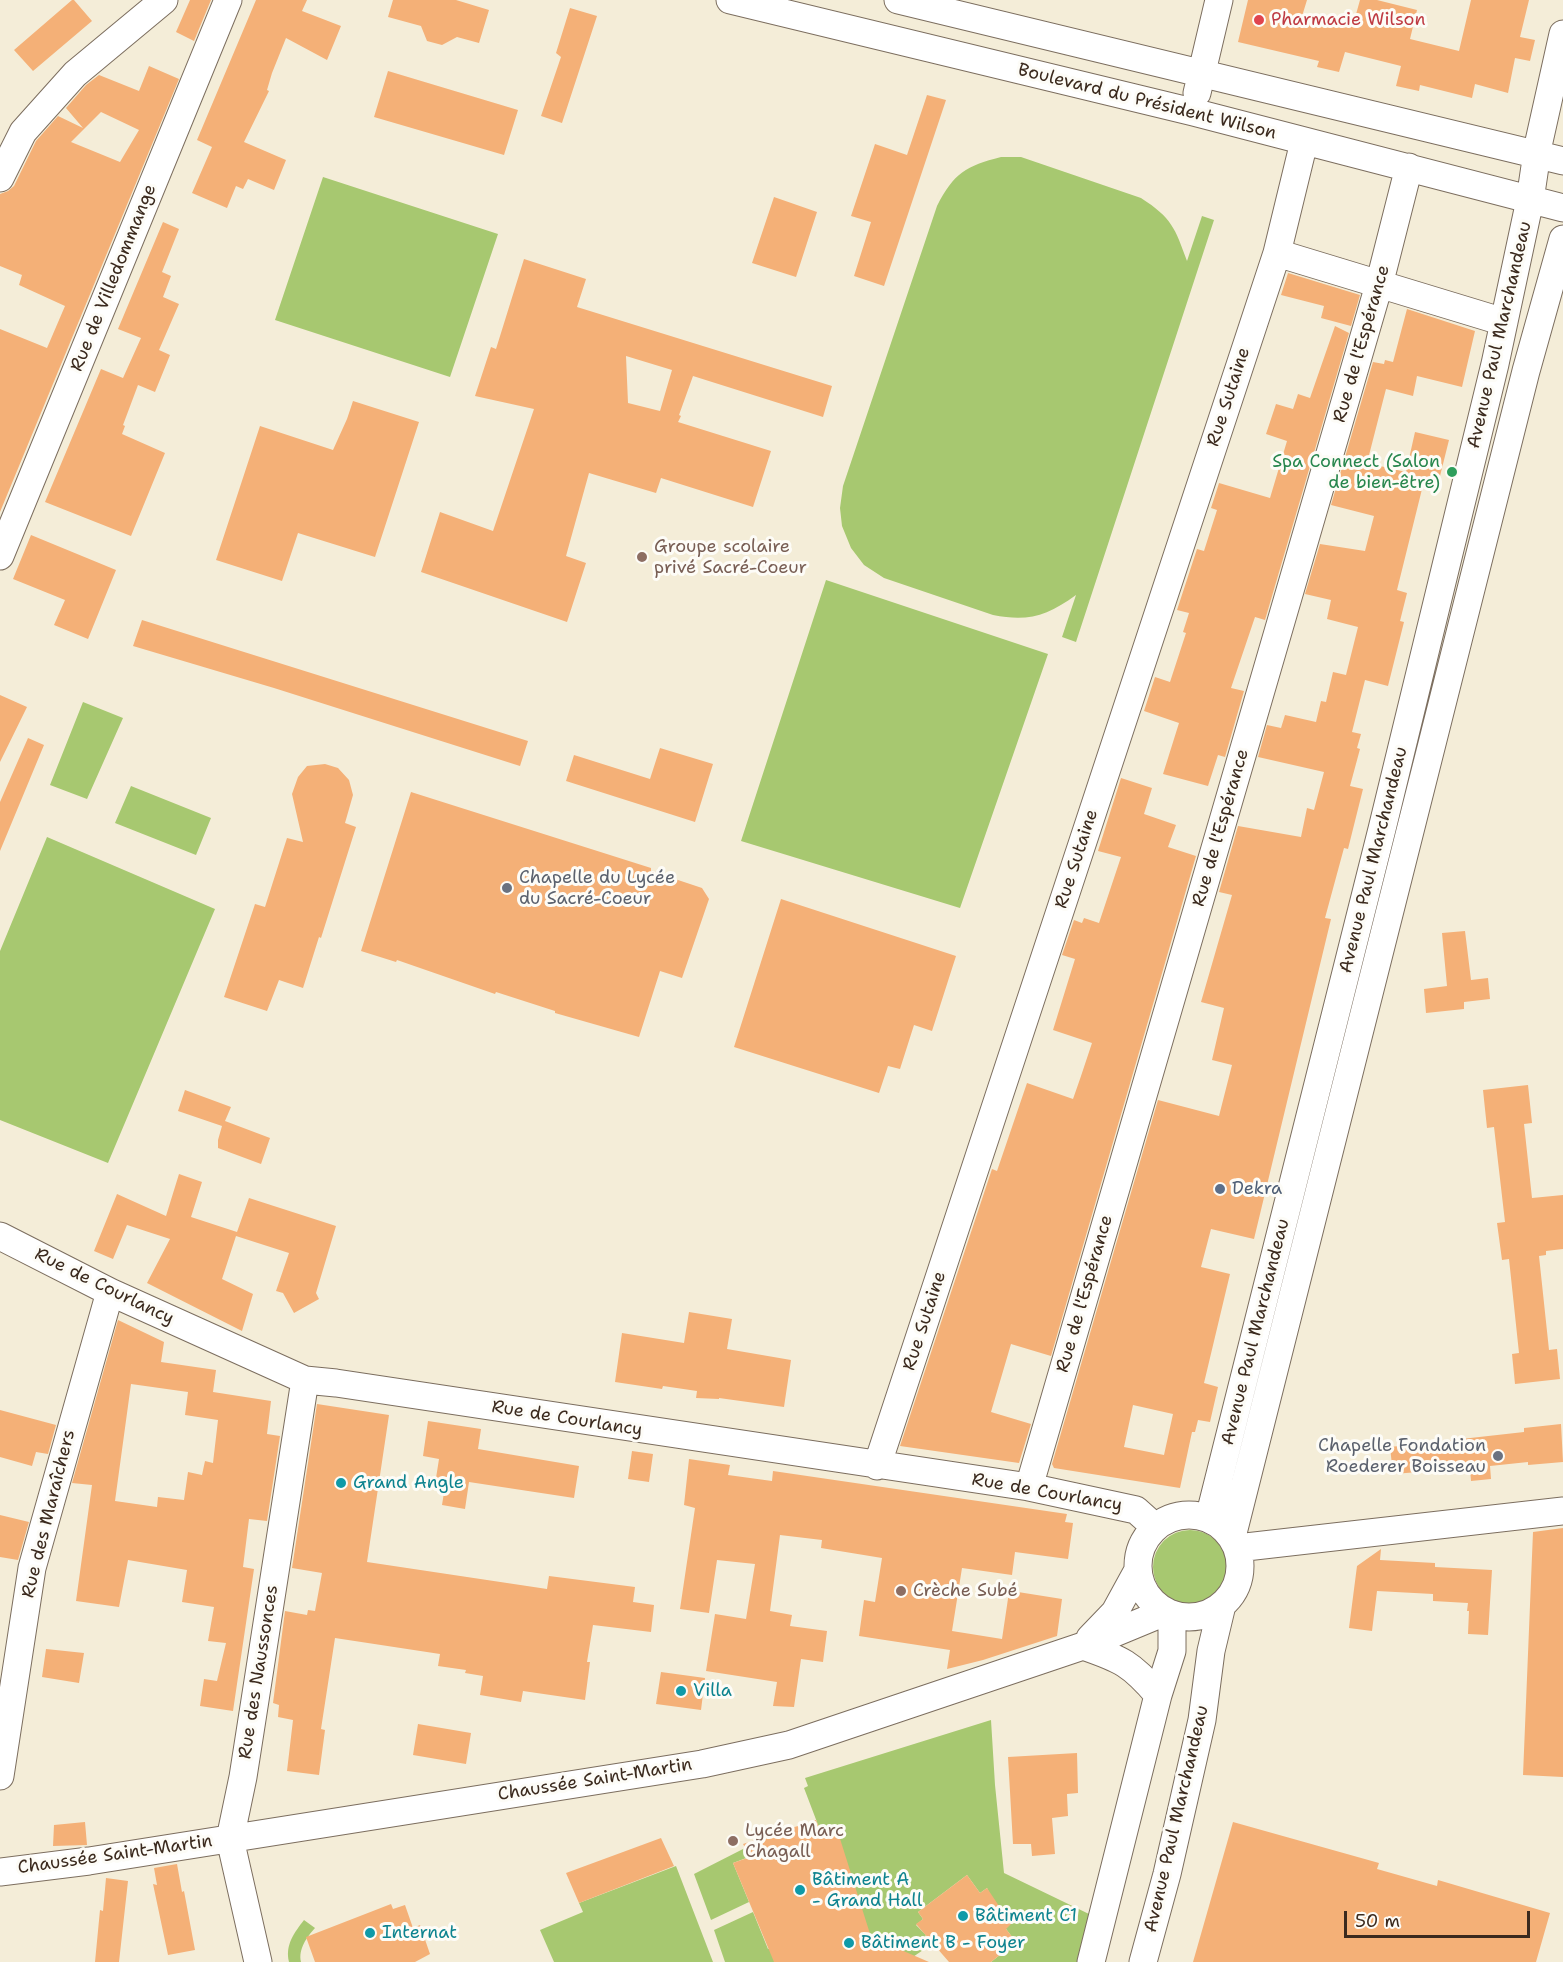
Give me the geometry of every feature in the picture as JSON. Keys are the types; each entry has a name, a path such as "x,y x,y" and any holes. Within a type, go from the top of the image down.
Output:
{"street":[{"path":"0,178 23,132 75,75 164,0"},
{"name":"Rue de Villedommange","path":"0,556 228,0"},
{"name":"Boulevard du Président Wilson","path":"730,0 1193,112 1563,208"},
{"path":"898,0 1200,75 1563,161"},
{"path":"1193,112 1219,0"},
{"name":"Avenue Paul Marchandeau","path":"1209,1518 1385,818 1504,322 1563,34"},
{"name":"Rue Sutaine","path":"877,1466 1277,252 1304,142"},
{"name":"Rue de l'Espérance","path":"1029,1487 1379,285 1409,167"},
{"name":"Avenue Paul Marchandeau","path":"1234,1543 1526,371 1563,239"},
{"path":"1277,252 1504,322"},
{"path":"1319,1081 1346,1088"},
{"name":"Rue de Courlancy","path":"0,1236 110,1292 305,1380 1029,1487 1136,1510 1155,1527"},
{"name":"Rue des Maraîchers","path":"0,1776 32,1568 110,1292"},
{"name":"Rue des Naussonces","path":"258,1962 230,1839 243,1777 305,1380"},
{"path":"1234,1543 1563,1511"},
{"path":"1181,1515 1209,1518 1222,1526 1234,1543 1240,1570 1233,1592 1222,1605 1210,1612 1184,1617 1168,1613 1149,1598 1141,1585 1138,1570 1139,1554 1145,1539 1155,1527 1167,1519 1181,1515"},
{"name":"Chaussée Saint-Martin","path":"0,1872 89,1861 386,1812 702,1764 789,1746 1083,1646 1114,1612 1138,1570"},
{"name":"Avenue Paul Marchandeau","path":"1143,1962 1167,1874 1200,1731 1211,1652 1222,1605"},
{"path":"1083,1646 1168,1613"},
{"path":"1091,1962 1158,1695 1172,1651 1168,1613"},
{"path":"1083,1646 1116,1657 1142,1676 1158,1695"}],"green space":[{"path":"1001,157 1021,157 1141,198 1166,218 1179,240 1187,261 1202,216 1214,220 1076,642 1062,637 1076,595 1056,608 1037,616 1017,618 993,615 884,578 864,565 851,548 842,526 840,508 843,486 937,206 949,186 962,172"},
{"path":"323,177 498,234 450,377 275,320"},
{"path":"826,580 1048,654 960,908 741,841"},
{"path":"83,702 123,718 87,799 50,785"},
{"path":"131,786 211,818 196,855 115,823"},
{"path":"47,837 215,909 108,1163 0,1120 0,951"},
{"path":"1183,1530 1197,1530 1211,1536 1221,1546 1227,1560 1227,1574 1221,1588 1211,1598 1197,1604 1183,1604 1169,1598 1159,1588 1153,1574 1153,1560 1159,1546 1169,1536"},
{"path":"991,1720 1004,1873 1089,1914 1077,1962 991,1962 1016,1942 1006,1929 987,1888 980,1893 967,1875 918,1912 923,1919 916,1925 926,1935 923,1939 929,1946 907,1961 864,1935 836,1826 820,1830 804,1788 808,1786 805,1778"},
{"path":"745,1848 749,1857 733,1863 749,1902 711,1920 694,1874"},
{"path":"676,1866 713,1962 554,1962 540,1930 583,1912 579,1903"},
{"path":"753,1912 768,1949 806,1935 780,1962 725,1962 714,1930"},
{"path":"304,1920 315,1928 302,1948 301,1962 289,1962 289,1945"}],"building":[{"path":"72,0 92,21 33,71 14,50"},
{"path":"190,0 211,0 194,41 176,32"},
{"path":"256,0 307,0 302,11 341,26 327,60 286,38 272,73 267,90 269,91 244,142 286,160 274,190 248,179 243,189 236,186 227,208 192,193 212,147 197,140"},
{"path":"393,0 456,0 489,10 479,43 457,37 442,45 427,41 421,26 388,17"},
{"path":"1248,0 1307,0 1303,13 1353,25 1360,0 1377,0 1417,10 1410,39 1459,51 1471,0 1529,0 1520,37 1535,40 1530,61 1515,58 1508,93 1475,84 1472,98 1420,85 1419,91 1396,86 1401,66 1345,52 1339,72 1317,67 1319,61 1238,42"},
{"path":"570,8 597,16 562,123 541,116 561,57 556,53"},
{"path":"149,66 179,79 0,512 0,329 47,348 65,306 19,285 22,275 0,266 0,194 14,186 36,141 58,116 83,128 66,108 86,85 99,75 139,91","holes":["101,112 139,130 120,162 71,142"]},
{"path":"388,71 518,110 504,155 374,117"},
{"path":"927,95 946,100 884,286 854,276 871,222 851,216 875,144 907,155"},
{"path":"774,197 817,212 796,277 752,263"},
{"path":"163,222 179,229 162,272 171,276 163,297 179,304 159,350 170,355 155,392 138,385 123,425 125,426 122,434 165,453 131,536 45,502 101,369 123,378 141,338 118,329"},
{"path":"524,259 586,279 577,307 832,386 823,417 693,376 678,422 771,451 753,507 661,478 656,493 589,473 566,556 586,563 567,622 421,572 440,512 493,531 534,409 475,396 491,347 496,349","holes":["626,356 672,370 660,411 628,403"]},
{"path":"1288,273 1360,295 1351,326 1321,318 1324,306 1281,295"},
{"path":"1407,309 1475,331 1462,387 1417,376 1413,396 1386,389 1367,463 1406,472 1415,432 1449,440 1439,480 1425,477 1397,590 1407,593 1400,621 1404,622 1388,686 1365,680 1352,732 1361,734 1357,748 1360,749 1350,786 1363,789 1348,849 1344,848 1325,918 1331,919 1254,1239 1211,1229 1201,1267 1230,1274 1204,1383 1218,1387 1210,1422 1198,1420 1195,1432 1192,1432 1180,1488 1054,1468 1052,1464 1158,1100 1219,1116 1232,1065 1212,1060 1224,1008 1201,1002 1232,895 1219,892 1238,826 1301,837 1307,808 1314,810 1324,772 1258,757 1267,725 1281,728 1285,715 1316,722 1321,701 1326,702 1333,672 1346,675 1358,627 1327,619 1331,600 1305,594 1320,544 1365,551 1374,516 1331,505 1373,362 1384,364 1385,360 1393,362","holes":["1133,1405 1173,1414 1164,1455 1124,1447"]},
{"path":"1335,326 1349,333 1265,620 1255,617 1231,688 1244,691 1225,757 1218,755 1208,786 1163,774 1179,723 1144,711 1155,677 1170,682 1186,633 1183,632 1189,613 1177,610 1197,549 1204,551 1217,510 1211,508 1219,483 1270,498 1287,441 1266,434 1276,404 1293,409 1298,394 1310,398"},
{"path":"353,401 419,422 375,557 298,533 282,581 216,560 260,426 333,450"},
{"path":"31,535 116,570 88,639 54,625 65,600 13,579"},
{"path":"142,620 528,741 520,766 133,646"},
{"path":"0,695 27,707 0,762"},
{"path":"28,738 44,745 0,851 0,802"},
{"path":"660,748 713,764 695,822 566,781 574,755 650,779"},
{"path":"325,764 338,768 349,780 353,795 345,823 356,827 303,988 279,980 267,1011 224,997 255,904 265,907 287,838 303,842 292,794 298,777 307,766"},
{"path":"1121,778 1152,788 1144,814 1176,825 1168,847 1196,856 1051,1356 1011,1344 991,1412 1031,1424 1019,1463 900,1446 992,1169 997,1171 1027,1083 1073,1099 1092,1043 1053,1030 1075,959 1062,955 1074,920 1082,923 1084,918 1099,923 1121,857 1098,851"},
{"path":"411,792 651,868 651,871 702,888 709,899 682,978 660,971 639,1037 555,1013 555,1011 496,992 495,994 397,960 396,962 361,951"},
{"path":"781,899 956,956 932,1031 914,1025 900,1069 888,1066 879,1093 734,1047"},
{"path":"1465,931 1471,980 1488,978 1490,999 1464,1002 1464,1009 1426,1013 1424,989 1447,986 1442,933"},
{"path":"1528,1085 1532,1123 1524,1124 1532,1198 1563,1195 1563,1249 1546,1251 1546,1255 1539,1256 1549,1350 1557,1349 1560,1379 1515,1384 1512,1354 1519,1353 1509,1259 1502,1260 1497,1223 1505,1222 1494,1127 1487,1128 1483,1090"},
{"path":"185,1090 231,1107 225,1121 270,1138 261,1164 218,1148 222,1126 178,1111"},
{"path":"179,1174 202,1182 191,1217 237,1232 249,1198 336,1226 316,1293 319,1299 294,1313 283,1293 276,1291 289,1253 236,1236 222,1279 253,1294 242,1331 147,1283 170,1239 127,1225 113,1259 94,1251 117,1194 166,1216"},
{"path":"689,1312 732,1319 727,1349 791,1360 784,1407 719,1398 696,1398 697,1391 663,1386 662,1389 615,1382 622,1333 684,1343"},
{"path":"118,1320 164,1342 161,1362 216,1370 213,1392 271,1401 267,1434 280,1436 267,1521 249,1519 243,1567 254,1569 233,1711 200,1706 204,1679 217,1681 226,1643 208,1641 214,1607 182,1602 187,1570 128,1560 119,1607 76,1601 92,1485 72,1483","holes":["131,1384 188,1392 185,1415 218,1420 213,1463 205,1461 202,1475 188,1472 184,1500 158,1497 157,1507 115,1501"]},
{"path":"317,1404 389,1415 367,1562 547,1589 549,1576 635,1587 633,1602 654,1605 651,1632 593,1625 587,1662 590,1662 585,1700 523,1691 521,1702 480,1695 483,1676 465,1673 466,1670 438,1666 440,1654 335,1638 321,1729 325,1730 319,1775 287,1771 293,1720 278,1717 279,1705 273,1703 285,1611 307,1615 308,1610 315,1611 322,1573 292,1568"},
{"path":"0,1410 56,1425 48,1454 36,1452 32,1466 0,1457"},
{"path":"428,1421 481,1429 478,1449 579,1466 574,1498 469,1482 465,1509 442,1505 446,1480 436,1478 439,1459 423,1456"},
{"name":"Chapelle Fondation Roederer Boisseau","path":"1561,1424 1563,1462 1528,1465 1528,1462 1490,1466 1491,1479 1471,1481 1470,1468 1393,1474 1390,1447 1524,1432 1524,1428"},
{"path":"632,1451 653,1454 649,1482 628,1479"},
{"path":"689,1459 730,1465 728,1475 772,1481 773,1471 1067,1514 1065,1522 1073,1523 1068,1559 1015,1552 1012,1575 962,1568 952,1631 1002,1639 1009,1592 1018,1592 1062,1599 1057,1636 947,1669 950,1650 859,1636 864,1600 875,1602 882,1558 821,1548 822,1540 780,1535 770,1611 792,1615 790,1626 827,1631 823,1662 801,1659 794,1707 773,1706 777,1682 706,1671 715,1614 746,1619 755,1564 717,1560 709,1613 680,1609 695,1508 684,1505"},
{"path":"0,1515 29,1522 18,1560 0,1557"},
{"path":"1563,1528 1563,1777 1523,1775 1533,1532"},
{"path":"1381,1549 1380,1560 1435,1563 1435,1567 1492,1570 1488,1635 1468,1634 1468,1603 1433,1601 1433,1594 1377,1591 1372,1631 1349,1628 1357,1566"},
{"path":"46,1649 84,1653 79,1683 42,1677"},
{"name":"Villa","path":"661,1672 705,1678 701,1710 656,1704"},
{"path":"418,1724 471,1733 466,1764 413,1755"},
{"path":"1077,1753 1078,1793 1067,1794 1068,1816 1052,1818 1055,1854 1032,1856 1031,1844 1013,1844 1008,1757"},
{"name":"Bâtiment A - Grand Hall","path":"816,1820 820,1830 836,1826 871,1937 929,1962 774,1962 733,1863 750,1857 743,1844"},
{"path":"85,1822 87,1845 53,1846 54,1825"},
{"path":"1233,1822 1379,1863 1377,1869 1437,1886 1438,1880 1550,1913 1536,1962 1193,1962"},
{"path":"661,1838 674,1866 579,1903 566,1873"},
{"path":"177,1864 195,1950 168,1955 153,1884 157,1885 154,1868"},
{"name":"Bâtiment C1","path":"967,1875 980,1893 987,1888 1011,1924 1006,1929 1016,1942 991,1962 949,1962 916,1924 923,1919 918,1912"},
{"path":"106,1878 128,1881 119,1962 95,1962"},
{"name":"Internat","path":"391,1904 393,1909 405,1905 413,1928 420,1925 430,1954 415,1962 315,1962 306,1937"}],"place":[{"name":"Pharmacie Wilson","path":"1259,20"},
{"name":"Spa Connect (Salon de bien-être)","path":"1452,472"},
{"name":"Groupe scolaire privé Sacré-Coeur","path":"642,557"},
{"name":"Chapelle du Lycée du Sacré-Coeur","path":"507,888"},
{"name":"Dekra","path":"1220,1189"},
{"name":"Chapelle Fondation Roederer Boisseau","path":"1498,1456"},
{"name":"Grand Angle","path":"341,1483"},
{"name":"Crèche Subé","path":"901,1591"},
{"name":"Villa","path":"681,1691"},
{"name":"Lycée Marc Chagall","path":"733,1841"},
{"name":"Bâtiment A - Grand Hall","path":"800,1890"},
{"name":"Bâtiment C1","path":"963,1916"},
{"name":"Internat","path":"370,1933"},
{"name":"Bâtiment B - Foyer","path":"849,1943"}]}
